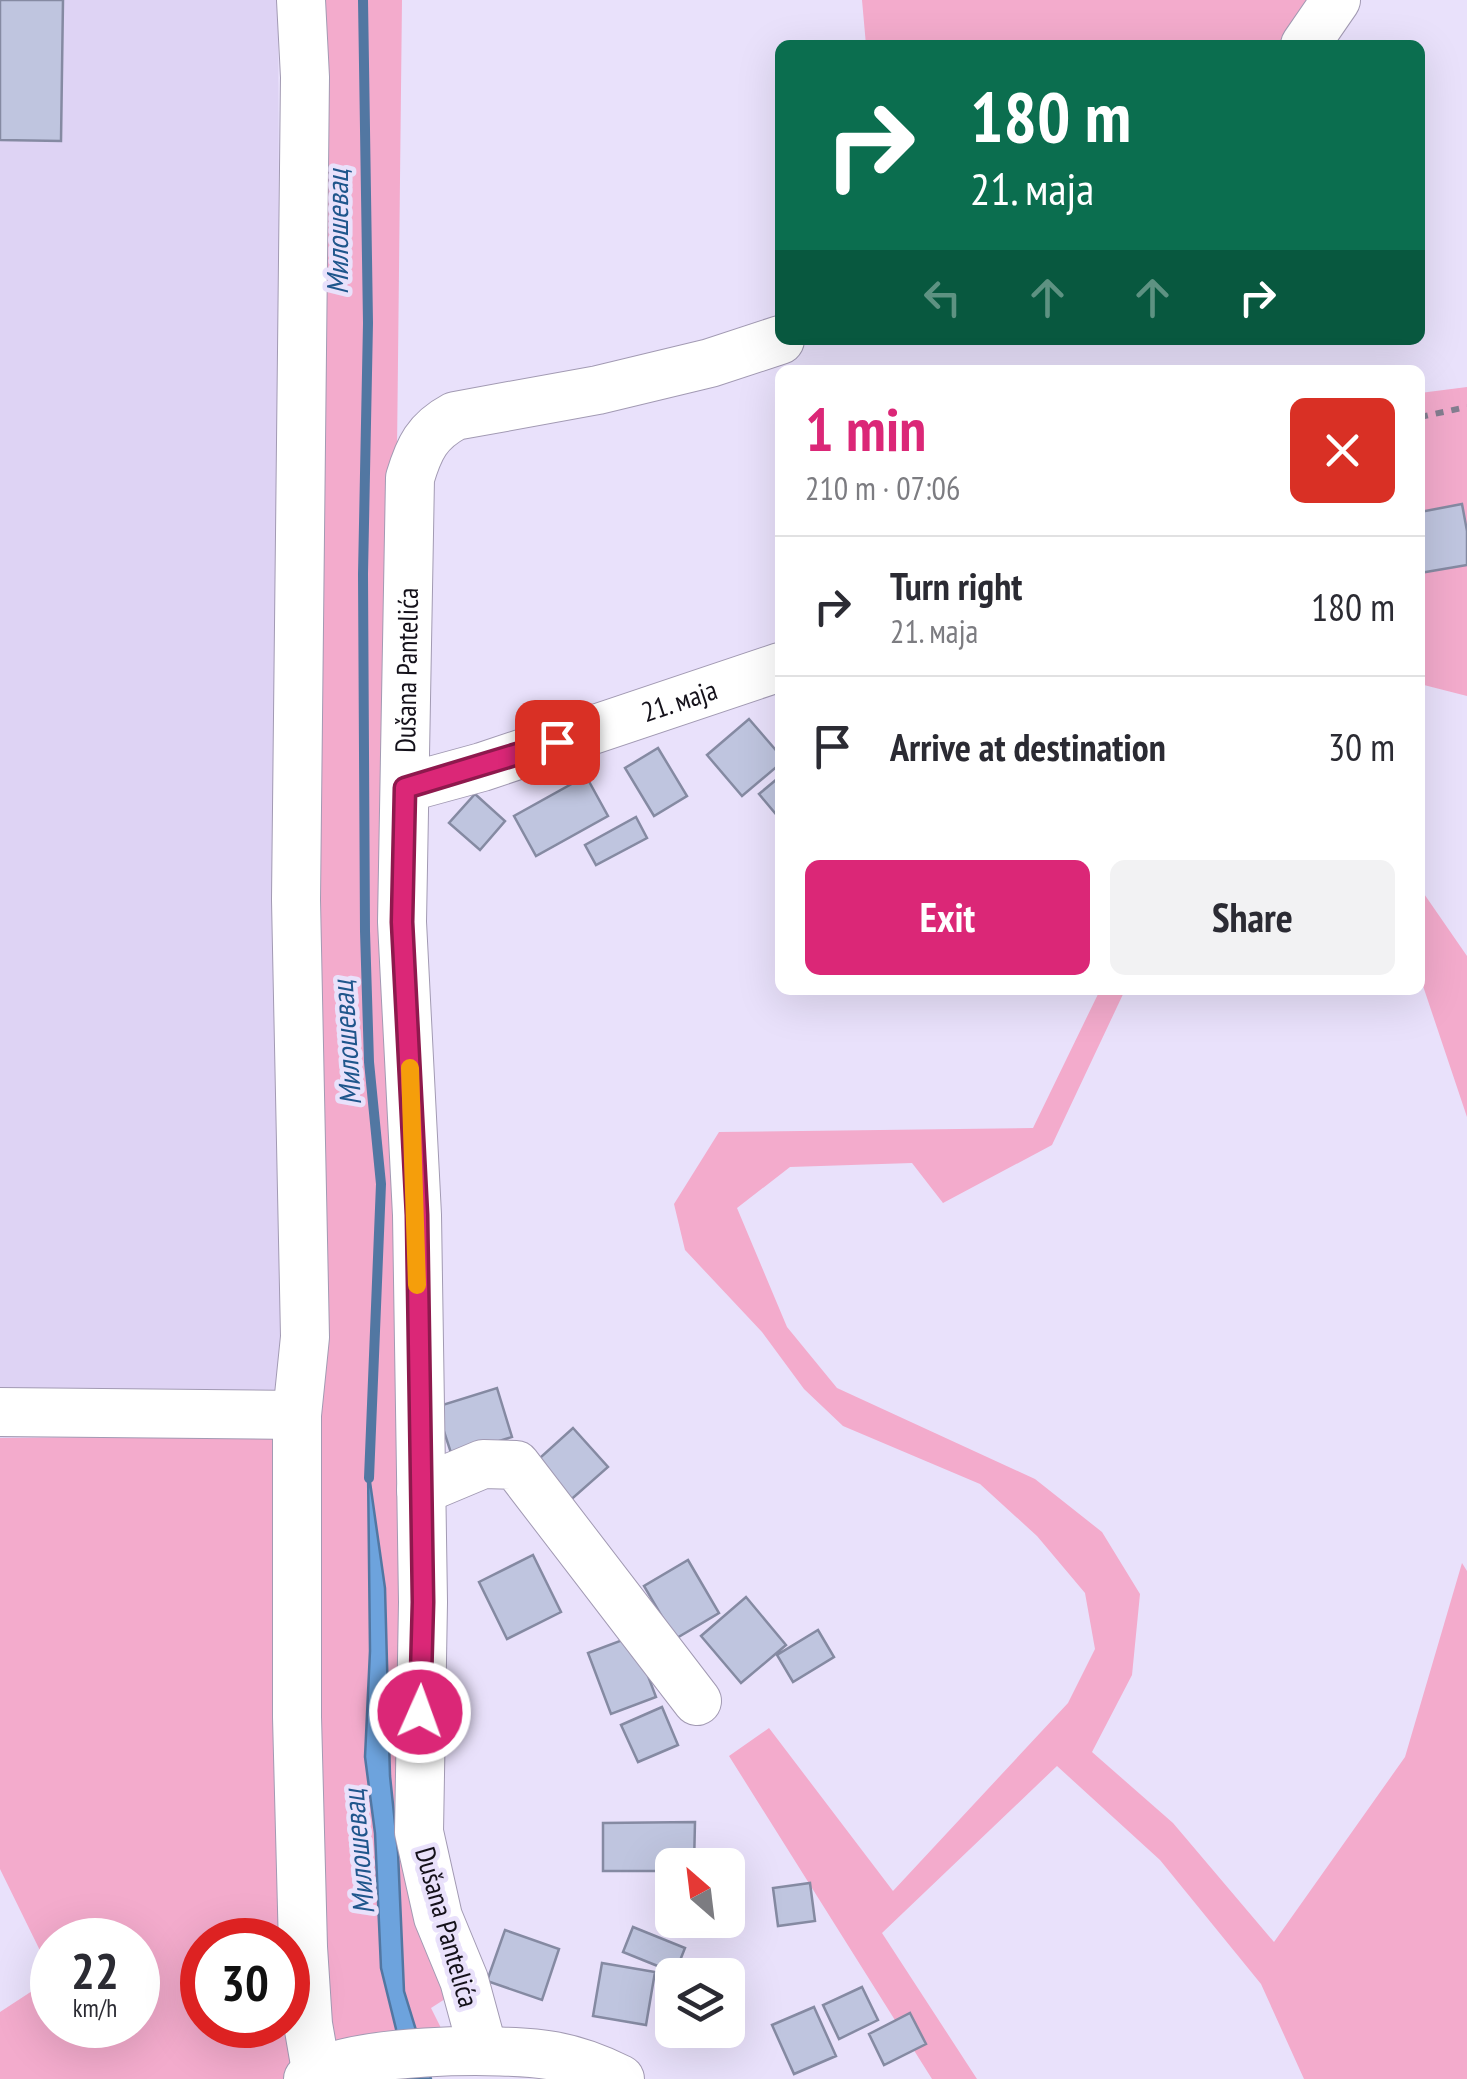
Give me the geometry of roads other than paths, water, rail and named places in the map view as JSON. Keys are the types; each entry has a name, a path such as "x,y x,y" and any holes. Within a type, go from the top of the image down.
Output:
{"street":[{"path":"301,0 305,77 296,900 305,1337 297,1415 297,1716 308,2024 327,2070 467,2051 553,2056 620,2079"},
{"path":"1308,40 1336,0"},
{"name":"Dušana Pantelića","path":"467,2051 464,1980 438,1917 419,1832 423,1602 417,1215 402,922 410,478 420,446 437,426 455,416 598,390 710,363 775,342"},
{"name":"21. маја","path":"405,788 482,767 775,669"},
{"path":"0,1412 297,1415"},
{"path":"420,1490 483,1464 516,1465 697,1701"}],"water":[{"path":"368,1468 385,1588 390,1776 398,1852 404,1991 431,2079 402,2079 396,2029 381,1968 375,1833 365,1757 370,1651"}],"waterway":[{"name":"Милошевац","path":"363,0 368,323 363,574 365,931 369,1062 381,1184 369,1478"}]}
